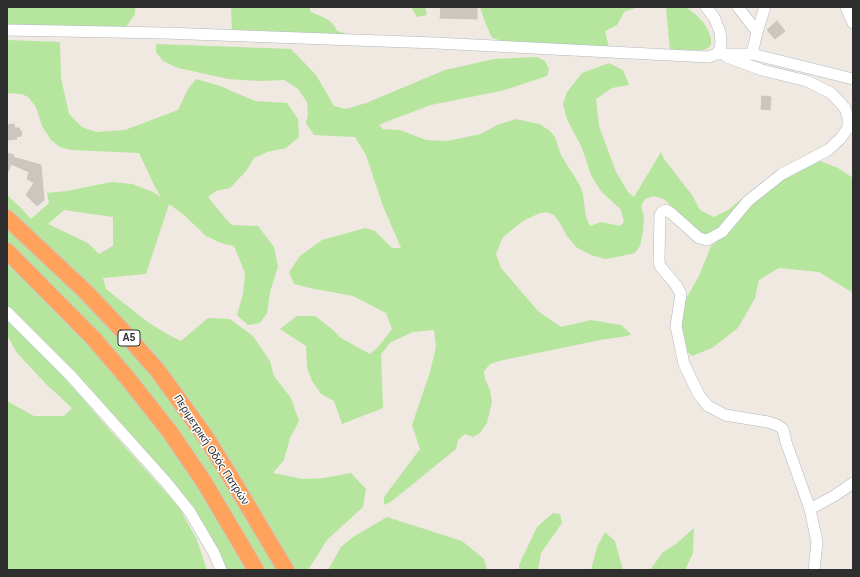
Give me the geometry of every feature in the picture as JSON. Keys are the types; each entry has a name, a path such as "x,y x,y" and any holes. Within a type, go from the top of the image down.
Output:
{"highway":[{"name":"Περιμετρική Οδός Πατρών","path":"7,218 86,292 142,352 162,377 196,422 286,570"},
{"name":"Α5","path":"7,251 94,339 170,432 204,482 256,570"}],"street":[{"path":"706,7 714,17 720,32 722,42 716,54"},
{"path":"738,7 757,32"},
{"path":"752,54 757,32 766,7"},
{"path":"846,7 853,23"},
{"path":"7,30 164,33 436,43 708,57 716,54 752,54 853,79"},
{"path":"716,54 762,70 807,81 830,93 845,108 848,118 848,128 840,139 828,150 782,174 748,201 722,232 707,240 699,238 666,210 660,215 659,261 660,266 676,285 681,294 676,326 684,364 699,396 708,406 725,415 768,422 778,425 783,430 810,509 817,542 814,570"},
{"path":"7,312 71,376 166,482 190,512 214,553 221,570"},
{"path":"810,509 834,496 853,483"}],"green space":[{"path":"7,7 135,7 135,14 124,30 7,28"},
{"path":"231,7 309,7 311,12 327,19 333,24 337,31 344,33 351,38 232,32"},
{"path":"411,7 425,7 427,15 417,17"},
{"path":"480,7 638,7 624,12 617,25 605,31 609,48 518,43 492,38"},
{"path":"666,7 686,7 695,14 704,23 709,32 711,45 704,50 670,51"},
{"path":"7,40 60,42 61,78 69,114 82,127 96,132 125,130 178,110 188,89 196,79 220,86 255,101 287,103 298,119 299,137 286,148 267,152 254,158 246,171 230,188 216,191 208,197 232,225 258,226 274,247 278,267 270,292 267,313 260,323 248,325 237,315 243,294 245,273 234,246 221,243 206,236 184,215 169,204 146,274 103,278 106,289 149,323 181,341 208,318 230,319 253,336 270,361 274,376 291,398 299,421 290,438 284,460 273,473 303,479 324,478 351,473 366,489 363,507 327,540 308,570 227,570 206,531 59,359 7,305 7,195 31,219 49,203 47,193 67,191 113,182 132,184 151,191 161,197 139,153 71,150 60,147 51,140 42,126 36,107 28,97 22,94 7,93","holes":["64,210 113,217 113,246 99,254 88,243 48,224"]},
{"path":"156,44 291,49 316,75 334,106 346,109 366,103 445,70 494,59 537,57 545,61 549,69 547,76 505,90 431,105 379,125 383,129 400,130 426,140 447,141 481,134 497,125 516,119 539,124 549,130 555,137 561,155 581,188 586,217 590,226 601,222 620,226 624,222 621,210 601,191 591,175 582,148 567,119 563,104 567,92 582,73 609,63 623,70 629,85 612,88 596,99 599,126 616,172 628,192 634,197 661,152 664,159 692,195 700,210 714,217 728,210 750,192 764,183 719,230 711,235 703,234 696,230 664,199 654,196 645,199 641,206 644,216 640,246 635,253 617,257 605,259 591,255 576,247 554,215 547,212 540,213 523,221 503,237 496,254 501,268 538,311 561,327 591,320 621,325 631,334 628,336 600,340 490,364 484,371 492,402 487,423 480,433 473,437 465,434 458,440 456,449 392,501 384,505 384,497 420,449 412,425 430,372 436,347 434,330 413,332 391,342 381,354 383,408 342,424 334,401 321,394 312,381 307,367 306,346 280,329 297,316 315,316 341,338 370,354 378,347 392,329 386,313 353,296 294,284 289,272 300,256 322,240 365,228 375,231 392,248 401,248 383,206 366,155 355,137 314,135 306,123 308,115 307,102 298,89 284,80 259,81 228,79 178,68 163,61 156,52"},
{"path":"820,161 838,168 853,178 853,293 819,272 779,268 759,280 755,298 738,328 712,348 692,356 684,349 678,326 683,304 699,276 711,246 728,232 752,204 786,178"},
{"path":"7,321 50,362 179,507 197,540 207,570 7,570 7,401 34,416 64,416 72,408 45,383 17,353 7,335"},
{"path":"553,513 560,514 562,523 541,553 538,570 519,570 519,565 537,527"},
{"path":"387,517 462,541 484,559 487,570 328,570 341,547 353,537"},
{"path":"694,528 693,553 685,570 650,570 663,552 676,544"},
{"path":"605,532 615,541 623,570 591,570 597,547"}],"building":[{"path":"441,7 477,7 477,19 440,18"},
{"path":"777,21 785,31 775,39 767,30"},
{"path":"762,96 771,97 770,110 761,109"},
{"path":"14,124 15,128 19,128 22,133 21,136 16,137 17,139 8,140 7,125"},
{"path":"7,153 14,155 13,157 41,165 44,200 37,206 26,195 34,183 27,179 29,172 11,164 7,172"}]}
